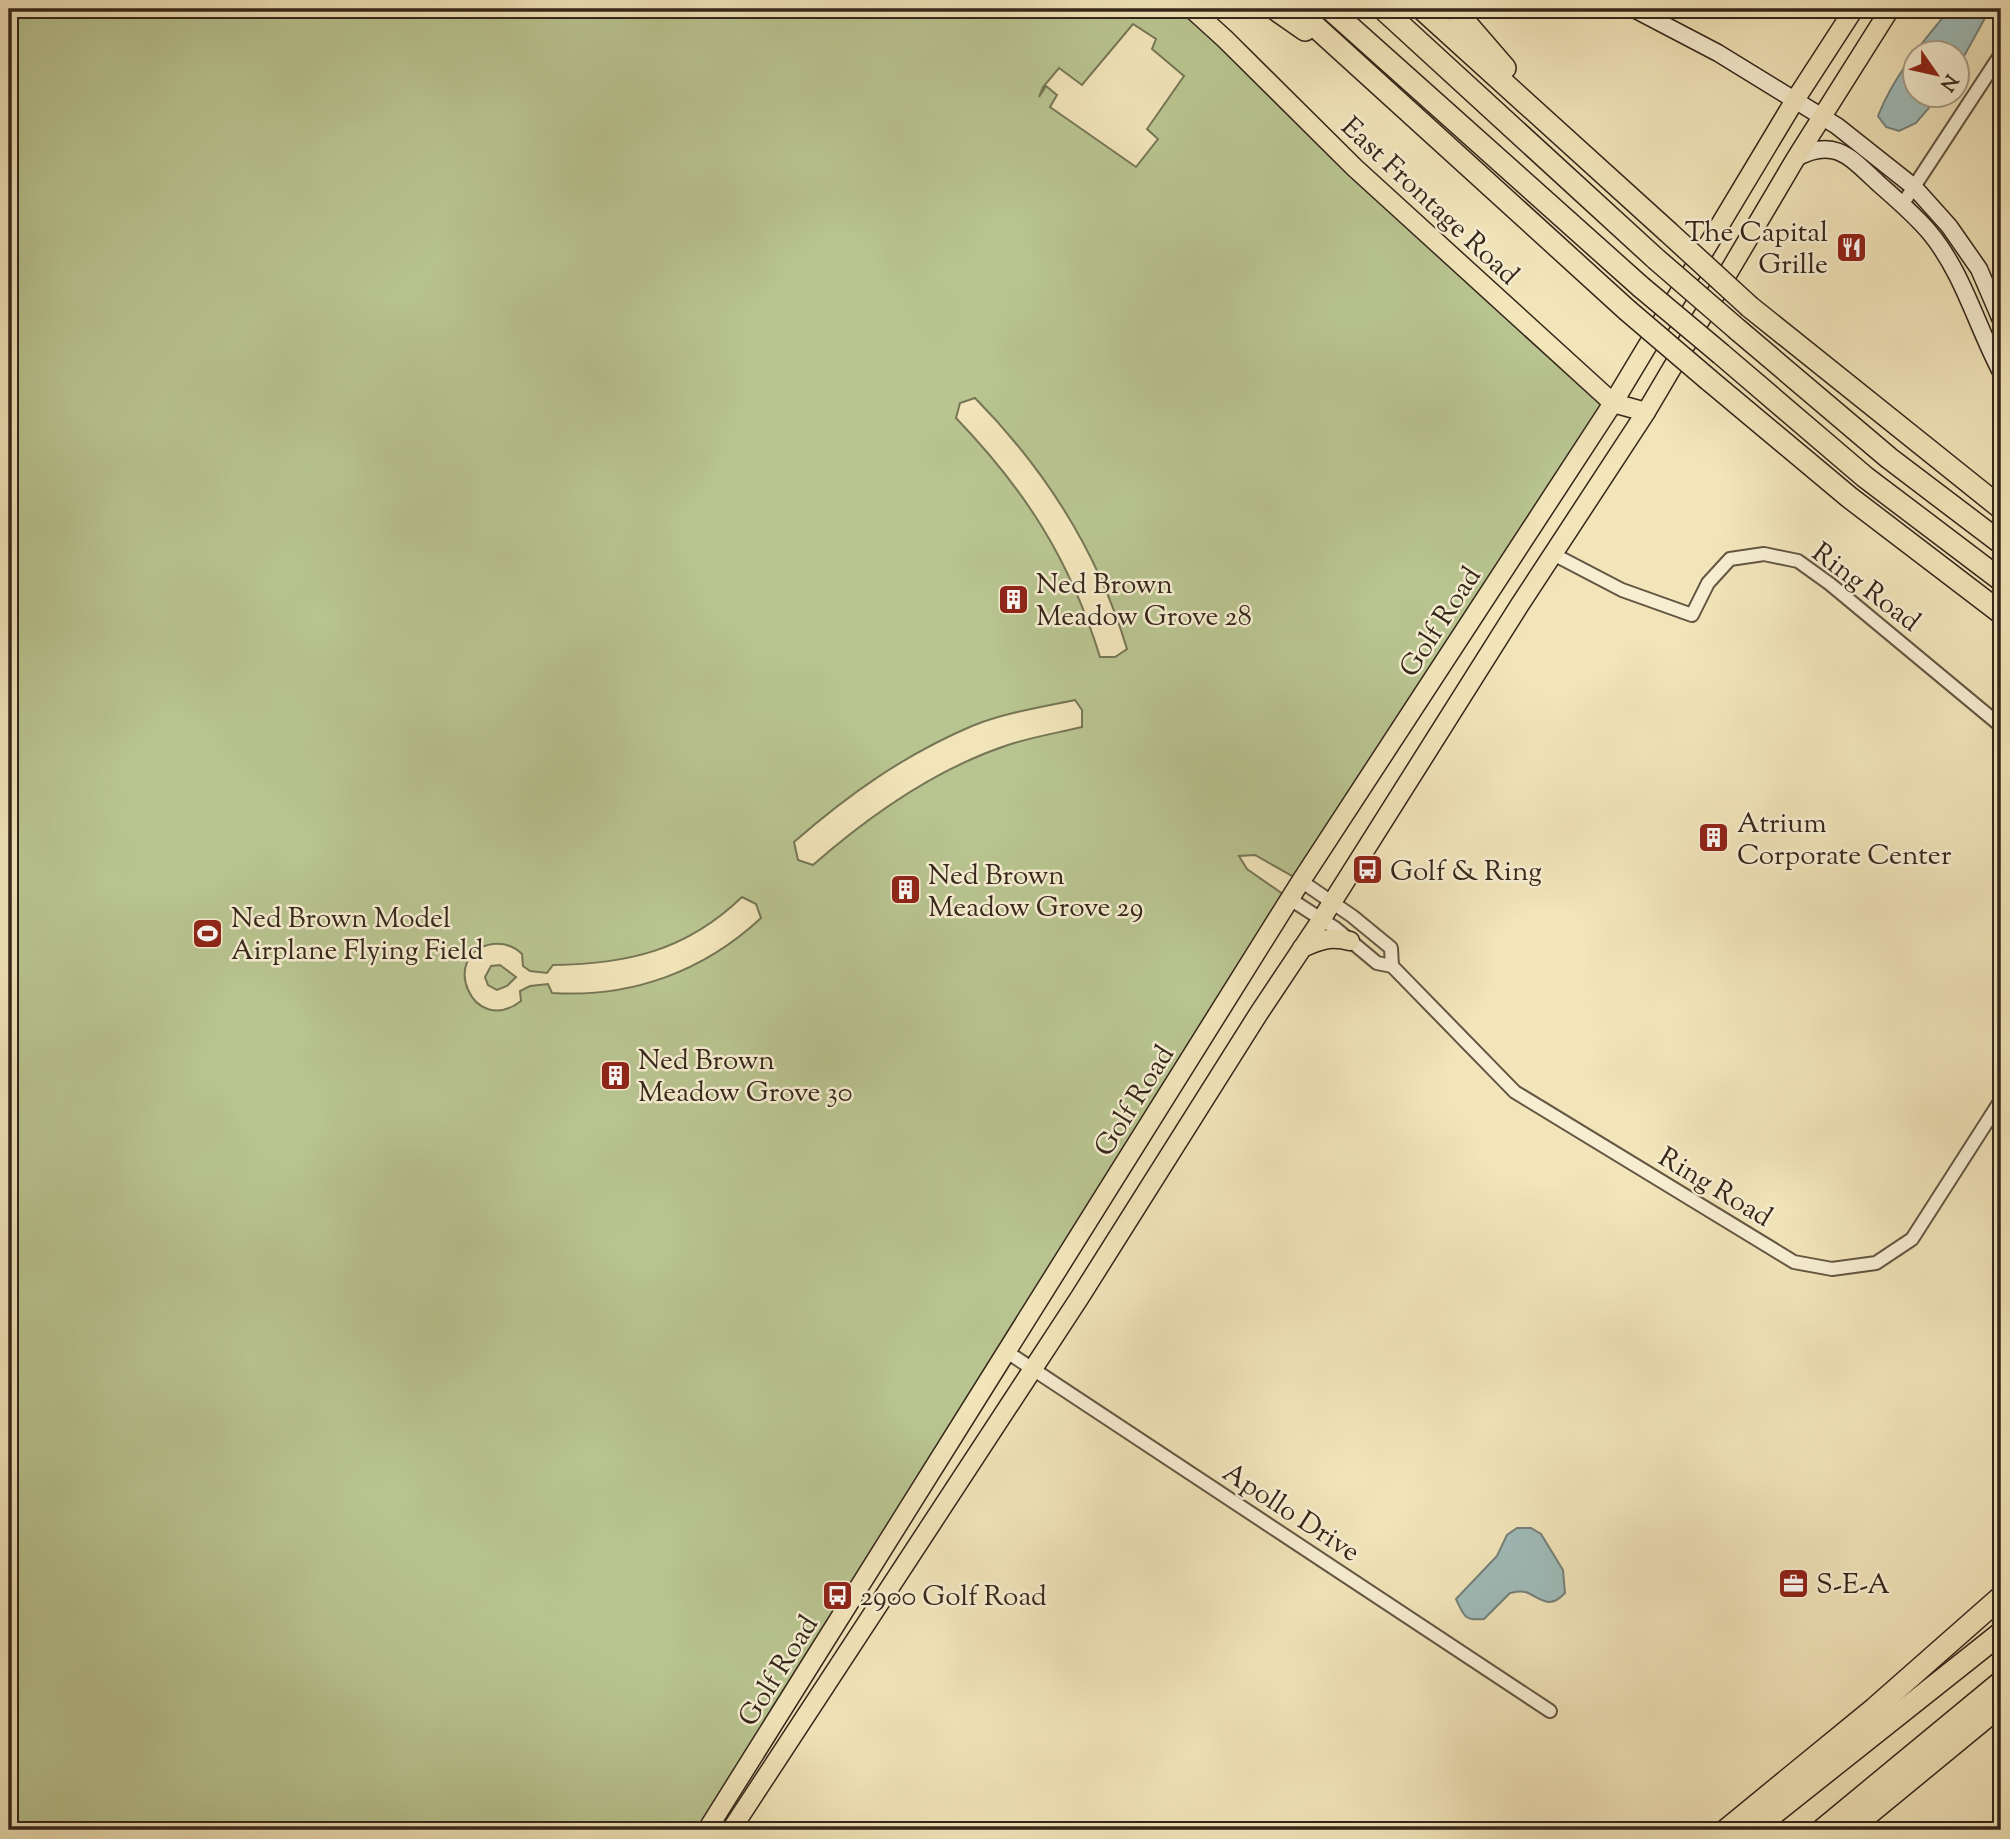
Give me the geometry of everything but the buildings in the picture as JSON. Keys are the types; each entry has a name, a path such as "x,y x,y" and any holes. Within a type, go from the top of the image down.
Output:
{"highway":[{"path":"1275,9 1383,88"},
{"path":"1296,9 1627,310 1849,497 2001,613"},
{"path":"1330,9 1641,287 1865,477 2001,580"},
{"path":"1382,9 1656,260 1889,458 2001,543"},
{"path":"1422,9 1750,307 2001,509"},
{"path":"1454,9 1573,146"},
{"path":"1926,557 1983,616 2001,630"},
{"path":"1726,1830 1875,1708 2001,1595"},
{"path":"1753,1830 2001,1633"},
{"path":"1822,1830 2001,1682"},
{"path":"1849,1830 2001,1705"}],"main road":[{"name":"East Frontage Road","path":"1192,9 1355,168 1613,402 1646,412"},
{"name":"Golf Road","path":"707,1830 1301,881 1613,402 1795,100 1854,9"},
{"name":"Golf Road","path":"731,1830 1032,1369 1646,412 1796,158 1890,9"},
{"path":"1302,948 1335,937 1350,941"}],"street":[{"path":"1634,9 1718,53 1844,131 1914,187 1949,226 1979,269 2001,320"},
{"path":"1902,205 2001,54"},
{"path":"1796,158 1812,150 1827,148 1846,155 1930,233 1951,267 2001,372"},
{"name":"Ring Road","path":"1553,554 1622,590 1692,615 1708,583 1730,559 1764,554 1798,561 1830,584 2001,726"},
{"name":"Ring Road","path":"1301,881 1333,902 1391,948 1392,966"},
{"name":"Ring Road","path":"1290,899 1335,928 1377,962 1392,966 1515,1091 1794,1262 1832,1269 1876,1263 1912,1239 2001,1100"},
{"name":"Apollo Drive","path":"1007,1352 1550,1711"}],"green space":[{"path":"9,9 1191,9 1613,403 1301,881 1255,855 1239,856 1247,869 1290,899 707,1830 9,1830","holes":["1133,24 1156,39 1152,49 1184,76 1147,129 1158,139 1136,167 1050,107 1057,95 1046,86 1039,97 1043,87 1059,68 1082,85","975,398 1025,454 1067,514 1085,546 1115,613 1127,649 1115,657 1100,657 1075,589 1060,558 1043,528 1004,472 956,418 960,403","1075,700 1082,710 1082,727 1008,745 955,767 904,795 813,865 798,860 794,842 878,777 947,737 984,721","742,897 756,904 761,918 739,937 690,967 638,986 581,993 552,993 548,984 530,986 520,991 521,1001 503,1010 488,1009 476,1002 468,990 465,976 467,962 476,950 493,944 512,947 522,954 523,966 530,971 547,973 553,965 606,962 654,951 677,942 721,915"]},
{"path":"500,965 516,977 507,986 497,990 488,985 485,977 491,966"}],"water":[{"path":"1950,9 1990,9 1972,42 1972,38 1926,38"},
{"path":"1902,72 1902,108 1929,108 1916,123 1899,131 1886,127 1878,116"},
{"path":"1517,1528 1531,1528 1541,1534 1563,1570 1565,1593 1555,1601 1546,1602 1526,1592 1510,1593 1484,1619 1468,1618 1456,1599 1497,1556 1507,1535"}],"place":[{"name":"The Capital Grille","path":"1851,247"},
{"name":"Ned Brown Meadow Grove 28","path":"1013,599"},
{"name":"Atrium Corporate Center","path":"1714,838"},
{"name":"Golf & Ring","path":"1367,870"},
{"name":"Ned Brown Meadow Grove 29","path":"905,890"},
{"name":"Ned Brown Model Airplane Flying Field","path":"208,933"},
{"name":"Ned Brown Meadow Grove 30","path":"615,1075"},
{"name":"S-E-A","path":"1793,1583"},
{"name":"2900 Golf Road","path":"837,1595"}]}
